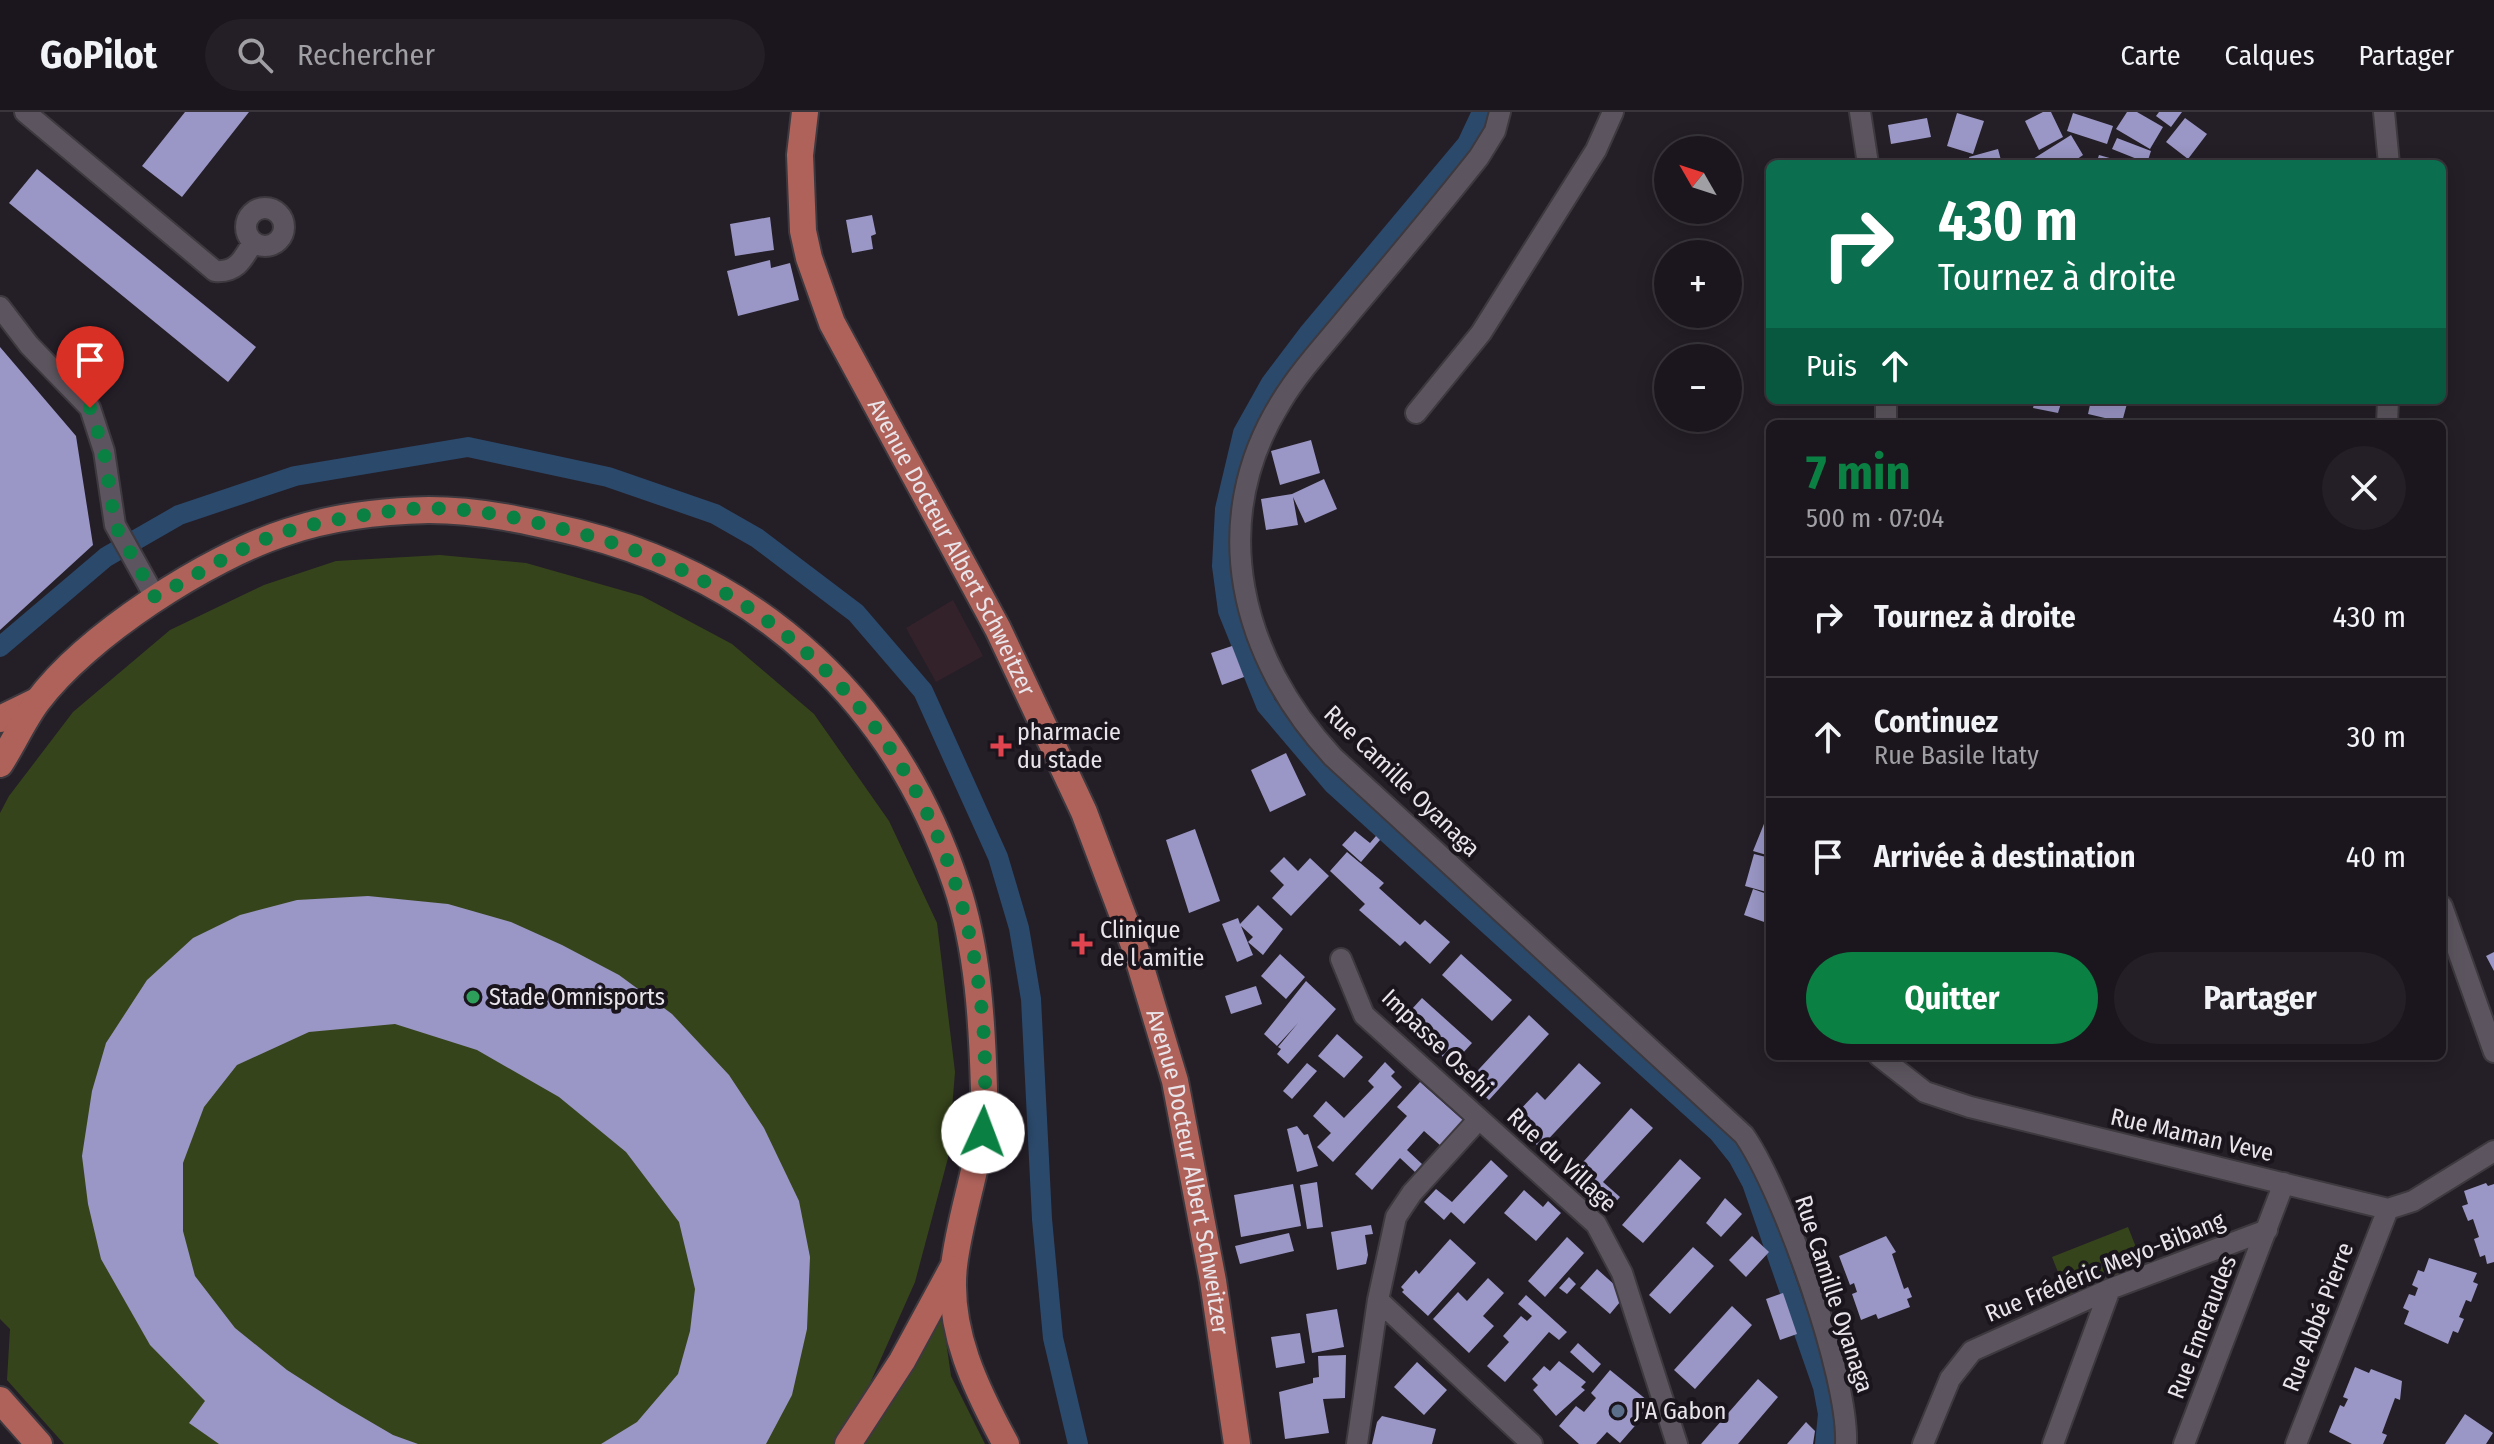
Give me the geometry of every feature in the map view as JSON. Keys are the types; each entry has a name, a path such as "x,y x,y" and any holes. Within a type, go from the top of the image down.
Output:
{"main road":[{"name":"Avenue Docteur Albert Schweitzer","path":"805,112 800,155 803,231 832,323 998,629 1084,812 1135,948 1175,1081 1213,1281 1232,1437"},
{"path":"0,764 37,701 97,642 155,597 287,531 395,511 481,511 630,546 737,598 786,633 847,690 880,731 905,770 957,885 977,984 985,1106 980,1148 954,1265 957,1332 987,1410 1006,1444"},
{"path":"0,719 37,701"},
{"path":"848,1444 902,1361 954,1265"},
{"path":"0,1400 39,1444"}],"street":[{"path":"25,112 215,271 226,272 239,265 253,242"},
{"name":"Rue Camille Oyanaga","path":"1500,112 1495,131 1479,157 1310,362 1265,432 1252,464 1244,499 1242,568 1246,600 1274,681 1309,731 1726,1116 1751,1145 1787,1224 1835,1364 1843,1391 1846,1444"},
{"path":"1416,413 1481,333 1596,150 1613,112"},
{"path":"1860,112 1867,160"},
{"path":"2384,112 2389,160"},
{"path":"0,307 29,345 90,408 104,451 115,525 155,597"},
{"path":"2446,917 2494,1052"},
{"name":"Impasse Osehi","path":"1341,959 1364,1015 1479,1119"},
{"name":"Rue Maman Veve","path":"1884,1060 1925,1092 1970,1107 2388,1209"},
{"name":"Rue du Village","path":"1357,1444 1378,1300 1396,1217 1412,1193 1479,1119 1596,1224 1606,1237 1622,1273 1677,1444"},
{"path":"2388,1209 2413,1201 2494,1151"},
{"name":"Rue Emeraudes","path":"2184,1444 2284,1183"},
{"name":"Rue Abbé Pierre","path":"2296,1444 2388,1209"},
{"name":"Rue Frédéric Meyo-Bibang","path":"1923,1444 1950,1379 1972,1351 2110,1289 2267,1230"},
{"path":"2053,1444 2110,1289"},
{"path":"1378,1300 1532,1444"}],"shaded area":[{"path":"953,600 983,656 936,682 906,628"}],"green space":[{"name":"Stade Omnisports","path":"440,555 526,563 642,596 732,644 814,714 889,821 937,923 955,1072 948,1158 915,1282 843,1444 64,1444 7,1380 10,1329 0,1319 0,813 9,796 73,712 170,630 264,585 336,561"},
{"path":"2128,1227 2143,1265 2067,1295 2052,1257"},
{"path":"941,1306 951,1376 985,1444 853,1444"}],"building":[{"path":"185,112 249,112 182,197 142,166"},
{"path":"2043,112 2051,112 2063,137 2039,150 2025,121"},
{"path":"2127,112 2137,112 2163,127 2150,149 2116,129"},
{"path":"2159,112 2182,112 2171,127 2156,116"},
{"path":"1957,113 1984,121 1973,154 1947,146"},
{"path":"2073,113 2113,126 2107,144 2067,131"},
{"path":"1927,118 1931,137 1891,144 1888,125"},
{"path":"2185,118 2207,134 2188,159 2166,142"},
{"path":"2071,135 2083,155 2076,160 2033,159"},
{"path":"2117,138 2151,151 2148,160 2140,160 2112,149"},
{"path":"1998,149 2001,160 1970,160 1969,157"},
{"path":"2099,155 2116,160 2097,160"},
{"path":"37,169 256,347 228,382 9,203"},
{"path":"872,215 876,234 871,236 873,249 852,253 846,220"},
{"path":"770,217 774,250 735,256 730,224"},
{"path":"770,260 771,268 790,263 799,300 738,316 727,271"},
{"path":"0,347 76,436 93,545 0,630"},
{"path":"2034,404 2061,404 2058,413 2033,408"},
{"path":"2090,404 2127,404 2123,420 2088,414"},
{"path":"1311,440 1320,473 1280,485 1271,451"},
{"path":"1324,479 1337,509 1305,523 1293,497 1298,525 1266,530 1261,499 1292,494"},
{"path":"1232,646 1244,677 1222,685 1211,653"},
{"path":"1286,753 1306,795 1270,812 1251,770"},
{"path":"1766,819 1766,855 1753,851"},
{"path":"1195,829 1220,901 1189,913 1166,840"},
{"path":"1355,831 1370,843 1376,836 1380,840 1361,862 1342,845"},
{"path":"1347,852 1384,883 1379,888 1420,925 1425,920 1450,942 1430,964 1405,941 1400,946 1359,910 1365,904 1330,871"},
{"path":"1754,854 1766,857 1766,892 1745,886"},
{"path":"1284,857 1298,871 1310,858 1329,876 1291,916 1272,898 1284,885 1270,871"},
{"path":"1753,889 1766,894 1766,923 1744,915"},
{"path":"368,896 448,904 511,922 562,945 619,975 672,1014 729,1075 764,1128 799,1201 810,1257 807,1329 792,1395 766,1444 601,1444 637,1422 678,1374 690,1331 695,1289 679,1222 626,1152 559,1097 477,1050 395,1024 309,1032 237,1065 204,1107 183,1163 183,1231 195,1276 235,1328 287,1370 340,1404 393,1435 418,1444 219,1444 189,1423 205,1401 150,1345 101,1259 88,1204 82,1156 92,1091 106,1043 147,980 193,938 240,915 297,900"},
{"path":"1258,905 1283,929 1263,955 1248,942 1253,937 1241,926 1253,955 1237,962 1222,924 1238,918 1240,924"},
{"path":"2494,952 2494,971 2486,956"},
{"path":"1280,954 1305,977 1286,999 1261,976"},
{"path":"1461,954 1512,1000 1492,1021 1442,975"},
{"path":"1306,981 1336,1009 1288,1064 1277,1054 1281,1049 1278,1047 1298,1023 1277,1046 1264,1034"},
{"path":"1256,986 1262,1004 1231,1014 1225,996"},
{"path":"1422,998 1472,1043 1452,1065 1402,1020"},
{"path":"1529,1015 1549,1034 1489,1100 1468,1081"},
{"path":"1337,1034 1363,1057 1344,1078 1318,1056"},
{"path":"1385,1062 1395,1072 1391,1076 1402,1087 1333,1162 1317,1147 1331,1133 1313,1116 1326,1101 1344,1118 1374,1087 1368,1081"},
{"path":"1307,1063 1317,1071 1292,1099 1283,1091"},
{"path":"1579,1063 1601,1083 1540,1148 1519,1128 1524,1123 1515,1115 1537,1092 1545,1100"},
{"path":"1420,1082 1464,1121 1441,1146 1424,1131 1407,1150 1422,1164 1415,1172 1400,1158 1372,1190 1355,1174 1407,1116 1397,1107"},
{"path":"1631,1108 1653,1128 1603,1182 1620,1197 1606,1213 1568,1179"},
{"path":"1297,1126 1304,1135 1308,1134 1318,1166 1297,1172 1287,1129"},
{"path":"1680,1159 1701,1178 1643,1243 1622,1225"},
{"path":"1491,1160 1508,1176 1464,1224 1451,1212 1444,1220 1424,1202 1436,1189 1452,1202"},
{"path":"1317,1182 1323,1227 1307,1229 1300,1185"},
{"path":"2486,1183 2488,1186 2494,1184 2494,1262 2487,1264 2485,1255 2480,1257 2474,1239 2479,1237 2473,1219 2468,1221 2462,1206 2468,1204 2464,1191"},
{"path":"1293,1184 1301,1226 1241,1237 1234,1195"},
{"path":"1524,1190 1543,1207 1548,1201 1561,1213 1536,1241 1504,1213"},
{"path":"1725,1198 1742,1214 1721,1237 1706,1223"},
{"path":"1371,1225 1373,1234 1365,1235 1366,1264 1337,1270 1331,1232"},
{"path":"1289,1233 1294,1251 1240,1264 1235,1246"},
{"path":"1752,1236 1769,1252 1746,1277 1729,1260"},
{"path":"1886,1236 1896,1252 1892,1254 1904,1289 1908,1287 1912,1297 1907,1299 1910,1307 1878,1319 1876,1314 1861,1320 1852,1294 1857,1292 1854,1283 1850,1285 1839,1256"},
{"path":"1567,1237 1584,1253 1545,1297 1528,1281"},
{"path":"1450,1239 1476,1263 1428,1316 1402,1292 1401,1287 1416,1270 1419,1274"},
{"path":"1693,1247 1714,1266 1670,1314 1649,1295"},
{"path":"2429,1258 2477,1273 2473,1282 2478,1284 2471,1302 2466,1300 2459,1317 2464,1319 2458,1333 2453,1331 2448,1344 2404,1324 2409,1311 2403,1308 2409,1294 2415,1296 2418,1288 2412,1285 2418,1270 2424,1272"},
{"path":"1597,1269 1617,1287 1620,1302 1610,1314 1580,1288"},
{"path":"1569,1277 1576,1284 1567,1294 1559,1288"},
{"path":"1488,1278 1504,1293 1483,1316 1494,1326 1469,1353 1433,1319 1458,1292 1467,1301"},
{"path":"1783,1293 1797,1334 1780,1340 1766,1299"},
{"path":"1526,1295 1567,1332 1559,1340 1549,1332 1505,1382 1487,1366 1509,1342 1503,1336 1521,1316 1527,1321 1532,1316 1518,1304"},
{"path":"1732,1306 1752,1325 1695,1389 1674,1370"},
{"path":"1337,1309 1344,1347 1312,1353 1306,1314"},
{"path":"1300,1333 1305,1363 1276,1368 1271,1337"},
{"path":"1578,1343 1601,1364 1593,1373 1570,1352"},
{"path":"1346,1355 1345,1398 1323,1399 1329,1433 1285,1439 1279,1392 1313,1383 1313,1378 1319,1377 1318,1356"},
{"path":"1559,1361 1586,1382 1581,1387 1585,1390 1556,1416 1533,1390 1538,1385 1532,1379 1544,1366 1550,1371"},
{"path":"1417,1362 1447,1390 1424,1415 1394,1387"},
{"path":"2355,1367 2369,1373 2371,1369 2402,1381 2400,1400 2395,1398 2382,1433 2387,1435 2383,1444 2352,1444 2329,1432 2340,1405 2344,1407 2348,1399 2343,1397"},
{"path":"1610,1370 1653,1405 1620,1443 1607,1432 1596,1444 1579,1444 1559,1426 1576,1406 1584,1412 1596,1398 1591,1393"},
{"path":"1758,1379 1778,1397 1738,1444 1701,1444"},
{"path":"2465,1414 2493,1433 2486,1444 2445,1444"},
{"path":"1382,1416 1436,1429 1432,1444 1372,1444 1377,1422"},
{"path":"1806,1422 1815,1431 1813,1444 1787,1444"}],"waterway":[{"path":"1482,112 1467,144 1308,334 1271,383 1243,433 1225,509 1222,566 1228,611 1266,705 1333,784 1718,1132 1738,1157 1752,1183 1823,1387 1828,1414 1825,1444"},
{"path":"0,647 106,557 179,515 295,476 468,447 608,477 715,514 757,538 856,613 923,691 998,857 1019,928 1031,999 1042,1219 1053,1338 1078,1444"}],"place":[{"name":"pharmacie du stade","path":"1001,746"},
{"name":"Clinique de l amitie","path":"1082,944"},
{"name":"Stade Omnisports","path":"473,997"},
{"name":"J'A Gabon","path":"1618,1411"}],"route":[{"path":"90,408 104,451 115,525 155,597 287,531 395,511 481,511 630,546 685,570 737,598 786,633 847,690 880,731 905,770 957,885 977,984 984,1081 983,1132"}]}
